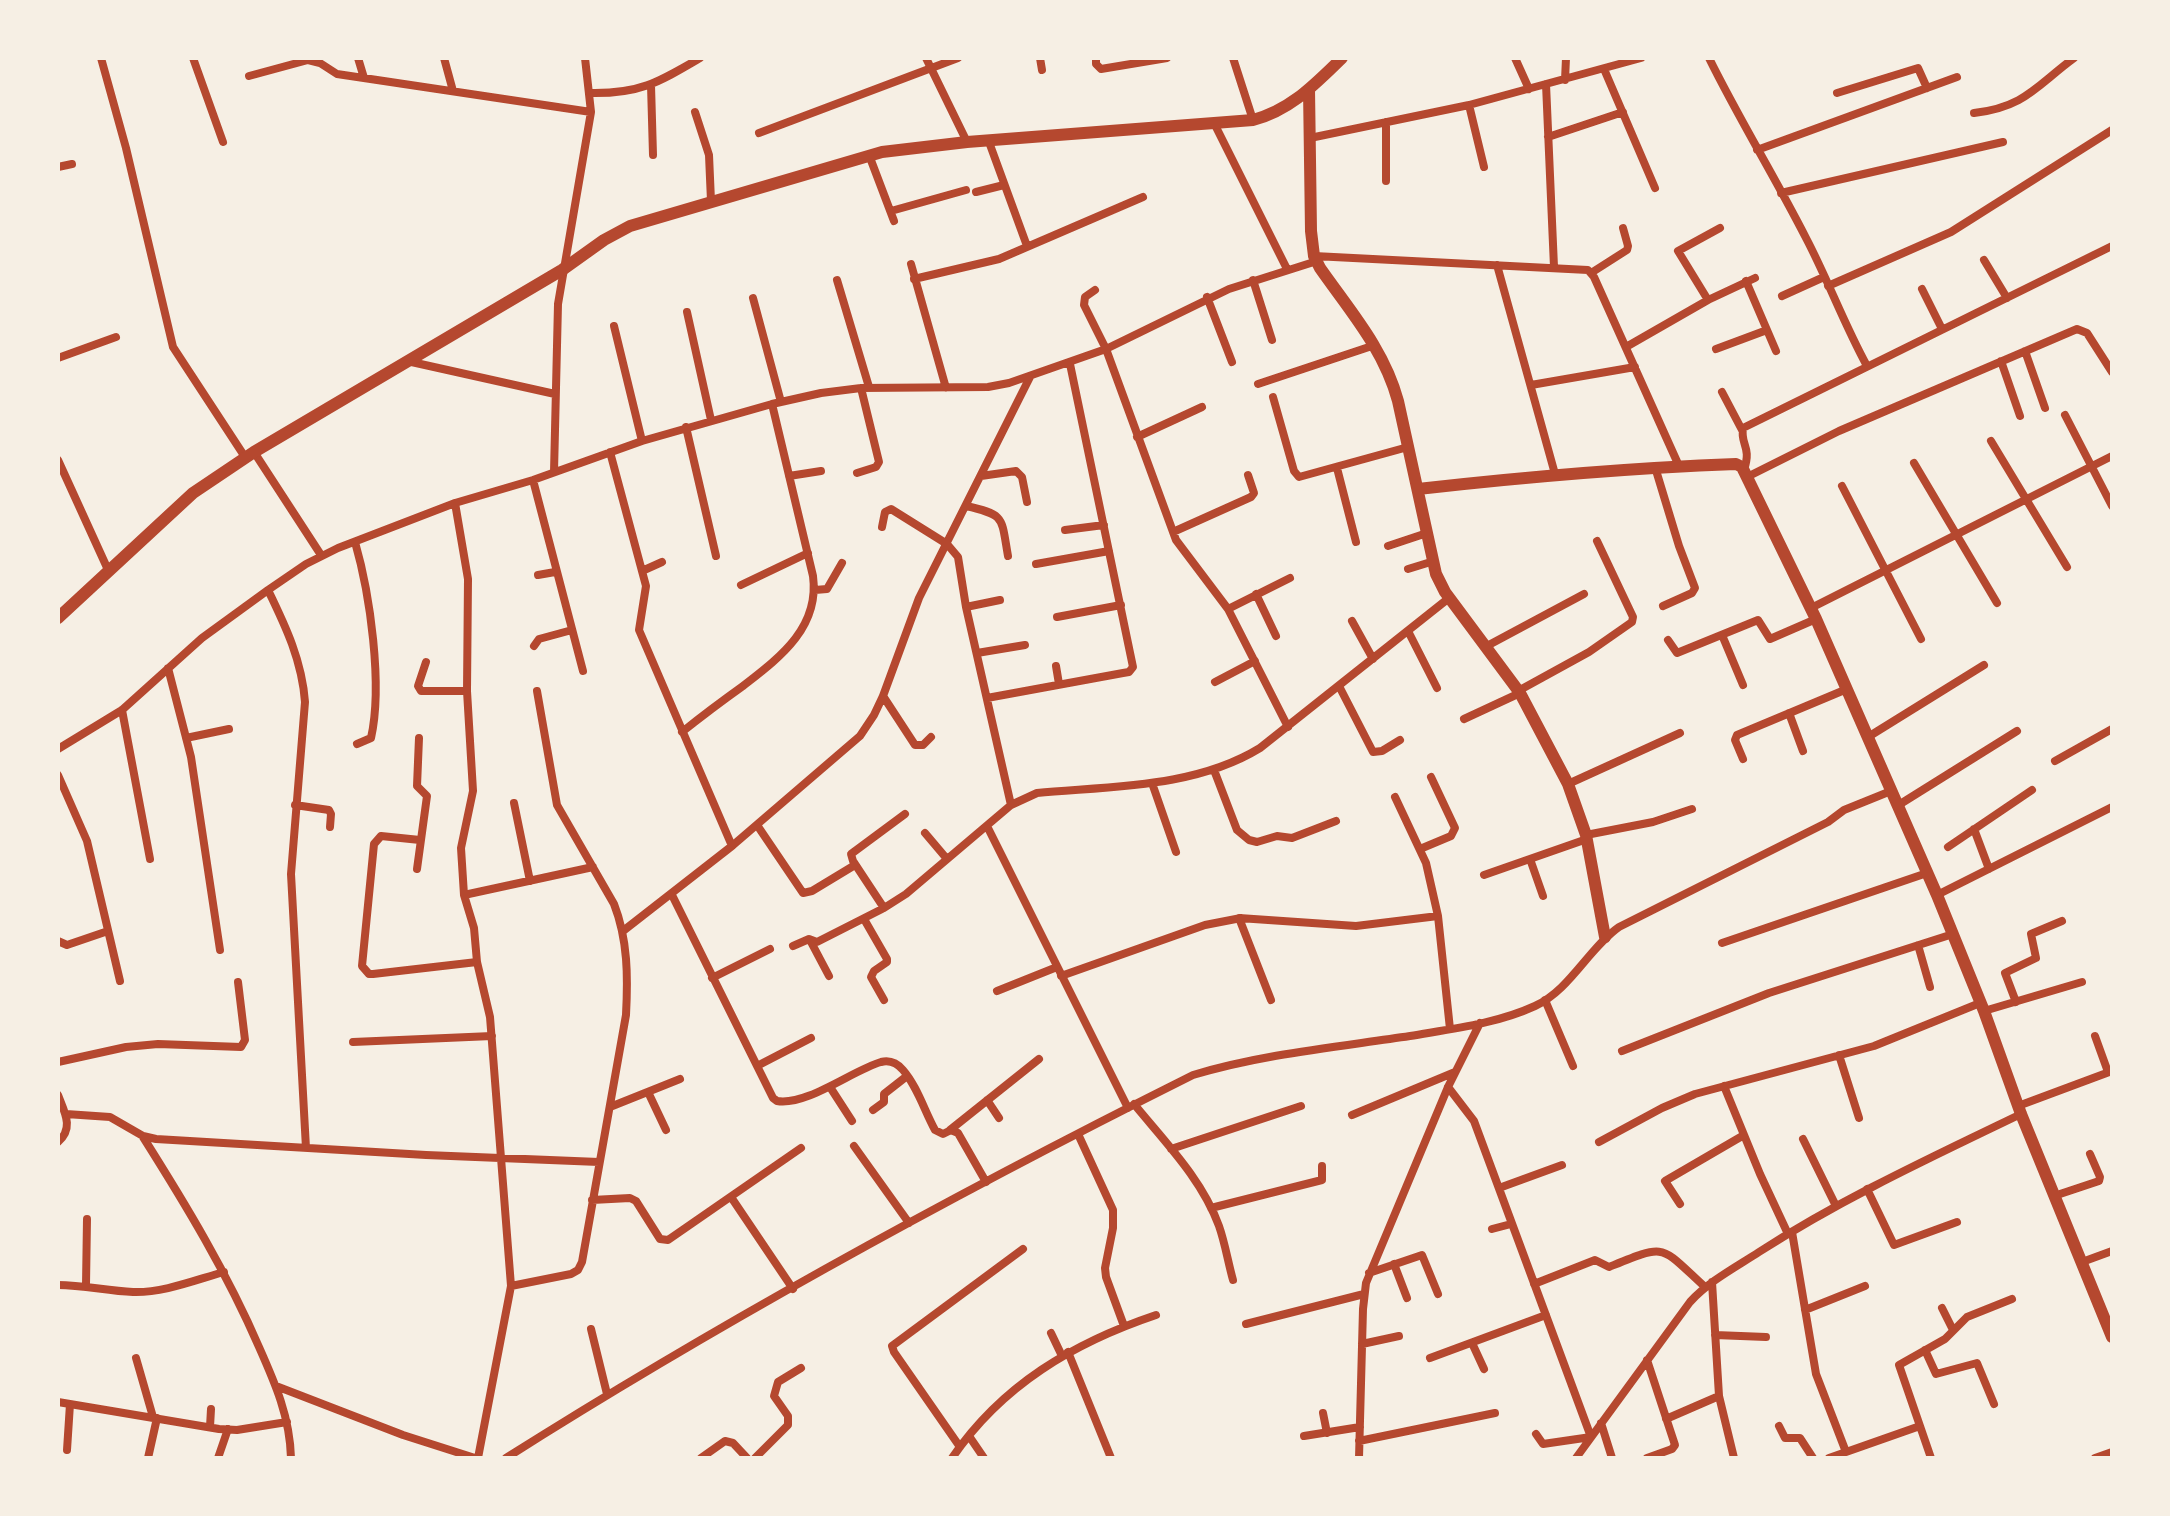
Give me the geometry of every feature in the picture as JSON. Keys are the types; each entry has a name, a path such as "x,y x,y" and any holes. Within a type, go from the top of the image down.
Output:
{"street":[{"path":"101,58 126,148 173,347 321,555"},
{"path":"193,58 223,142"},
{"path":"358,58 364,78"},
{"path":"444,58 453,91"},
{"path":"554,472 556,338 562,270 591,112 585,58"},
{"path":"590,93 620,93 651,85 700,58"},
{"path":"926,58 967,142"},
{"path":"759,133 958,58"},
{"path":"1040,58 1042,70"},
{"path":"1096,58 1096,64 1101,69 1167,58"},
{"path":"1233,58 1253,120"},
{"path":"58,618 169,513 249,454 562,270 630,226 869,155 967,142 1253,120 1287,107 1342,58"},
{"path":"1515,58 1529,89"},
{"path":"1565,80 1566,58"},
{"path":"1310,138 1469,105 1641,58"},
{"path":"1709,58 1781,193 1867,366"},
{"path":"1974,113 1996,110 2025,99 2073,58"},
{"path":"249,76 279,62 315,61 337,74 591,112"},
{"path":"1837,93 1918,68 1927,88"},
{"path":"1604,69 1655,188"},
{"path":"1757,150 1957,77"},
{"path":"1546,84 1554,267"},
{"path":"651,85 653,155"},
{"path":"1309,89 1311,231 1315,258 1375,345 1394,386 1440,584 1519,692 1568,784 1587,837 1605,937"},
{"path":"1469,105 1484,167"},
{"path":"695,112 709,155 711,201"},
{"path":"1548,137 1623,112"},
{"path":"1386,122 1386,181"},
{"path":"1214,123 1287,269"},
{"path":"1782,296 1826,282 1951,232 2112,130"},
{"path":"989,142 1027,246"},
{"path":"1781,193 2003,142"},
{"path":"869,155 894,221"},
{"path":"58,167 72,164"},
{"path":"976,192 1004,185"},
{"path":"891,211 966,190"},
{"path":"914,279 999,259 1143,197"},
{"path":"1591,273 1627,250 1623,228"},
{"path":"1708,300 1678,251 1720,228"},
{"path":"1742,430 2112,246"},
{"path":"58,749 122,710 202,638 321,555 455,503 533,480 686,427 776,403 865,387 988,387 1030,377 1106,349 1207,297 1315,258 1554,267 1584,269 1591,273 1679,466"},
{"path":"1984,260 2007,298"},
{"path":"911,264 946,388"},
{"path":"1497,265 1555,474"},
{"path":"837,280 865,387 879,462 876,467 857,473"},
{"path":"1253,280 1272,340"},
{"path":"1626,347 1750,280 1776,351"},
{"path":"1922,289 1942,329"},
{"path":"1095,290 1085,297 1084,305 1106,349 1173,532 1182,549 1228,609 1288,727"},
{"path":"1207,297 1232,362"},
{"path":"682,732 786,651 803,628 813,603 815,590 808,553 753,298"},
{"path":"687,312 711,420"},
{"path":"614,326 642,441"},
{"path":"1745,474 2073,330 2081,329 2087,333 2112,372"},
{"path":"1716,349 1767,330"},
{"path":"58,358 116,337"},
{"path":"1258,384 1375,345"},
{"path":"2025,351 2045,408"},
{"path":"407,361 555,394"},
{"path":"2001,361 2020,416"},
{"path":"987,698 1129,672 1133,667 1070,364"},
{"path":"1531,385 1635,367"},
{"path":"623,931 732,846 860,736 883,696 919,598 1030,377"},
{"path":"1722,392 1742,430 1748,453 1745,474"},
{"path":"1273,397 1296,474 1303,478 1408,447"},
{"path":"1137,437 1202,407"},
{"path":"2065,415 2112,506"},
{"path":"686,427 716,556"},
{"path":"1991,441 2067,567"},
{"path":"610,452 647,592 639,630 732,846"},
{"path":"1668,640 1677,653 1758,620 1771,639 1885,570 2112,456"},
{"path":"58,460 109,572"},
{"path":"1914,463 1997,603"},
{"path":"1418,489 1655,467 1736,464 1745,474 1813,614 1937,895 2019,1110 2108,1318 2112,1337"},
{"path":"1655,467 1695,588 1692,593 1663,606"},
{"path":"1337,468 1356,542"},
{"path":"789,476 821,471"},
{"path":"981,476 1016,471 1022,477 1027,502"},
{"path":"1173,532 1251,497 1254,493 1248,475"},
{"path":"533,480 583,671"},
{"path":"1842,486 1921,639"},
{"path":"276,1386 403,1435 476,1458 511,1286 488,1001 477,962 474,928 464,895 461,848 473,791 467,691 468,579 455,503"},
{"path":"966,506 993,512 1000,518 1008,556"},
{"path":"882,527 885,512 891,509 954,549 961,565 966,607 1011,805"},
{"path":"1065,530 1104,525"},
{"path":"1388,546 1427,533"},
{"path":"1464,719 1589,652 1632,622 1633,617 1597,541"},
{"path":"355,542 365,603 371,693"},
{"path":"355,542 371,619 374,701 371,738 357,744"},
{"path":"1036,564 1109,551"},
{"path":"741,585 808,553"},
{"path":"1408,569 1434,561"},
{"path":"642,571 662,562"},
{"path":"815,590 827,589 842,563"},
{"path":"538,575 555,572"},
{"path":"1228,609 1290,578"},
{"path":"268,590 288,630 303,681 305,702 291,874 306,1148"},
{"path":"1256,594 1276,636"},
{"path":"1485,647 1584,594"},
{"path":"793,946 809,939 815,943 884,908 906,894 1011,805 1037,793 1152,783 1239,762 1288,727 1449,598"},
{"path":"966,607 1000,600"},
{"path":"1057,617 1121,605"},
{"path":"1352,621 1373,659"},
{"path":"534,646 539,639 572,630"},
{"path":"1408,631 1437,688"},
{"path":"1722,635 1743,685"},
{"path":"977,653 1025,645"},
{"path":"1215,682 1255,661"},
{"path":"426,662 418,686 421,691 467,691"},
{"path":"1868,737 1984,665"},
{"path":"1056,666 1059,684"},
{"path":"168,668 195,777 220,950"},
{"path":"1339,686 1373,752 1382,751 1400,740"},
{"path":"1743,759 1735,736 1847,689"},
{"path":"511,1286 571,1274 578,1270 582,1262 626,1015 623,931 614,904 557,805 537,691"},
{"path":"883,696 915,745 923,745 931,737"},
{"path":"122,710 150,859"},
{"path":"1789,713 1803,751"},
{"path":"186,738 229,729"},
{"path":"2055,761 2112,729"},
{"path":"1897,806 2017,731"},
{"path":"1568,784 1680,733"},
{"path":"417,869 427,796 417,786 419,738"},
{"path":"1214,770 1237,830 1249,840 1257,842 1277,836 1292,838 1336,821"},
{"path":"58,775 87,841 120,981"},
{"path":"1420,849 1451,836 1455,828 1431,777"},
{"path":"1152,783 1176,852"},
{"path":"1948,847 2032,790"},
{"path":"506,1458 607,1394 909,1223 1193,1075 1226,1065 1480,1023 1534,1006 1545,1000 1605,937 1619,927 1828,822 1844,810 1891,791"},
{"path":"1395,797 1420,849 1438,916 1450,1029"},
{"path":"514,803 530,881"},
{"path":"295,805 329,810 330,827"},
{"path":"1937,895 2112,807"},
{"path":"1484,875 1587,837 1653,822 1692,809"},
{"path":"884,908 855,865 853,851 905,814"},
{"path":"757,825 803,893 812,891 855,865"},
{"path":"987,826 1131,1106 1193,1177 1211,1208 1233,1280"},
{"path":"1974,829 1989,869"},
{"path":"925,833 947,859"},
{"path":"420,840 381,836 374,844 362,966 373,974 477,962"},
{"path":"1530,859 1543,896"},
{"path":"464,895 593,867"},
{"path":"1722,943 1927,873"},
{"path":"672,895 773,1098 782,1103 830,1087 882,1062 893,1062 907,1076 935,1130 943,1134 1039,1059"},
{"path":"1239,918 1356,926 1438,916"},
{"path":"1239,918 1271,1000"},
{"path":"997,991 1205,925 1239,918 1298,919"},
{"path":"864,919 887,959 871,977 884,1000"},
{"path":"2016,1002 2005,973 2036,958 2031,934 2062,921"},
{"path":"58,941 67,945 108,931"},
{"path":"1622,1051 1769,993 1953,934"},
{"path":"811,942 829,976"},
{"path":"1918,945 1930,987"},
{"path":"712,978 770,949"},
{"path":"58,1062 126,1047 158,1044 241,1047 245,1040 238,982"},
{"path":"1599,1142 1662,1108 1724,1086 1874,1046 1982,1007 2016,1002 2082,982"},
{"path":"1545,1000 1573,1066"},
{"path":"1359,1458 1364,1294 1369,1273 1455,1071 1480,1023"},
{"path":"353,1042 492,1036"},
{"path":"1576,1458 1690,1302 1709,1285 1867,1189 2019,1110 2110,1071 2095,1036"},
{"path":"757,1066 811,1038"},
{"path":"1839,1055 1859,1118"},
{"path":"1352,1115 1455,1071"},
{"path":"873,1110 884,1102 884,1094 907,1076"},
{"path":"610,1107 680,1079"},
{"path":"1724,1086 1790,1233 1816,1374 1846,1452"},
{"path":"830,1087 852,1121"},
{"path":"1448,1087 1474,1121 1591,1437"},
{"path":"648,1092 666,1130"},
{"path":"58,1095 69,1126 66,1135 58,1142 58,1150"},
{"path":"987,1100 999,1118"},
{"path":"1171,1149 1301,1106"},
{"path":"66,1114 110,1117 143,1136 156,1139 599,1162"},
{"path":"949,1130 958,1133 986,1182"},
{"path":"1078,1134 1113,1210 1106,1277 1124,1326"},
{"path":"1680,1204 1665,1181 1744,1135"},
{"path":"143,1136 224,1272 276,1386 287,1422 291,1458"},
{"path":"1803,1139 1836,1206"},
{"path":"854,1146 909,1223"},
{"path":"592,1200 630,1198 636,1201 664,1241 801,1148"},
{"path":"2054,1196 2099,1181 2090,1154"},
{"path":"1499,1188 1562,1165"},
{"path":"1211,1208 1322,1180 1322,1166"},
{"path":"1867,1189 1894,1245 1957,1222"},
{"path":"731,1197 793,1289"},
{"path":"86,1285 87,1219"},
{"path":"1492,1229 1511,1224"},
{"path":"960,1447 892,1346 1023,1249"},
{"path":"1534,1284 1595,1260 1609,1267 1655,1250 1669,1254 1709,1285 1719,1396 1734,1458"},
{"path":"2082,1262 2112,1251"},
{"path":"1369,1273 1422,1255 1438,1294"},
{"path":"1394,1264 1407,1298"},
{"path":"58,1285 147,1292 224,1272"},
{"path":"1805,1310 1865,1286"},
{"path":"1246,1324 1364,1294"},
{"path":"1931,1458 1898,1367 1902,1361 1945,1339 1967,1317 2012,1299"},
{"path":"1942,1308 1953,1330"},
{"path":"952,1458 1003,1397 1065,1354 1124,1326 1156,1315"},
{"path":"1430,1358 1546,1315"},
{"path":"591,1329 607,1394"},
{"path":"1051,1333 1065,1354 1111,1458"},
{"path":"1715,1335 1766,1337"},
{"path":"1362,1344 1399,1336"},
{"path":"1472,1343 1484,1369"},
{"path":"1925,1350 1936,1374 1977,1363 1994,1404"},
{"path":"136,1358 155,1417 148,1458"},
{"path":"1647,1360 1674,1447 1647,1458"},
{"path":"755,1458 788,1425 788,1416 774,1396 778,1382 801,1368"},
{"path":"1666,1419 1719,1396"},
{"path":"58,1402 228,1429 287,1422"},
{"path":"67,1450 70,1404"},
{"path":"210,1427 211,1409"},
{"path":"1323,1413 1327,1433"},
{"path":"1359,1441 1495,1413"},
{"path":"1601,1423 1612,1458"},
{"path":"1779,1426 1785,1438 1800,1438 1813,1458"},
{"path":"1829,1458 1920,1426"},
{"path":"1304,1436 1360,1427"},
{"path":"218,1458 228,1429"},
{"path":"1536,1434 1543,1444 1591,1437"},
{"path":"969,1436 984,1458"},
{"path":"701,1458 722,1442 729,1441 747,1458"},
{"path":"2095,1458 2112,1452"}]}
